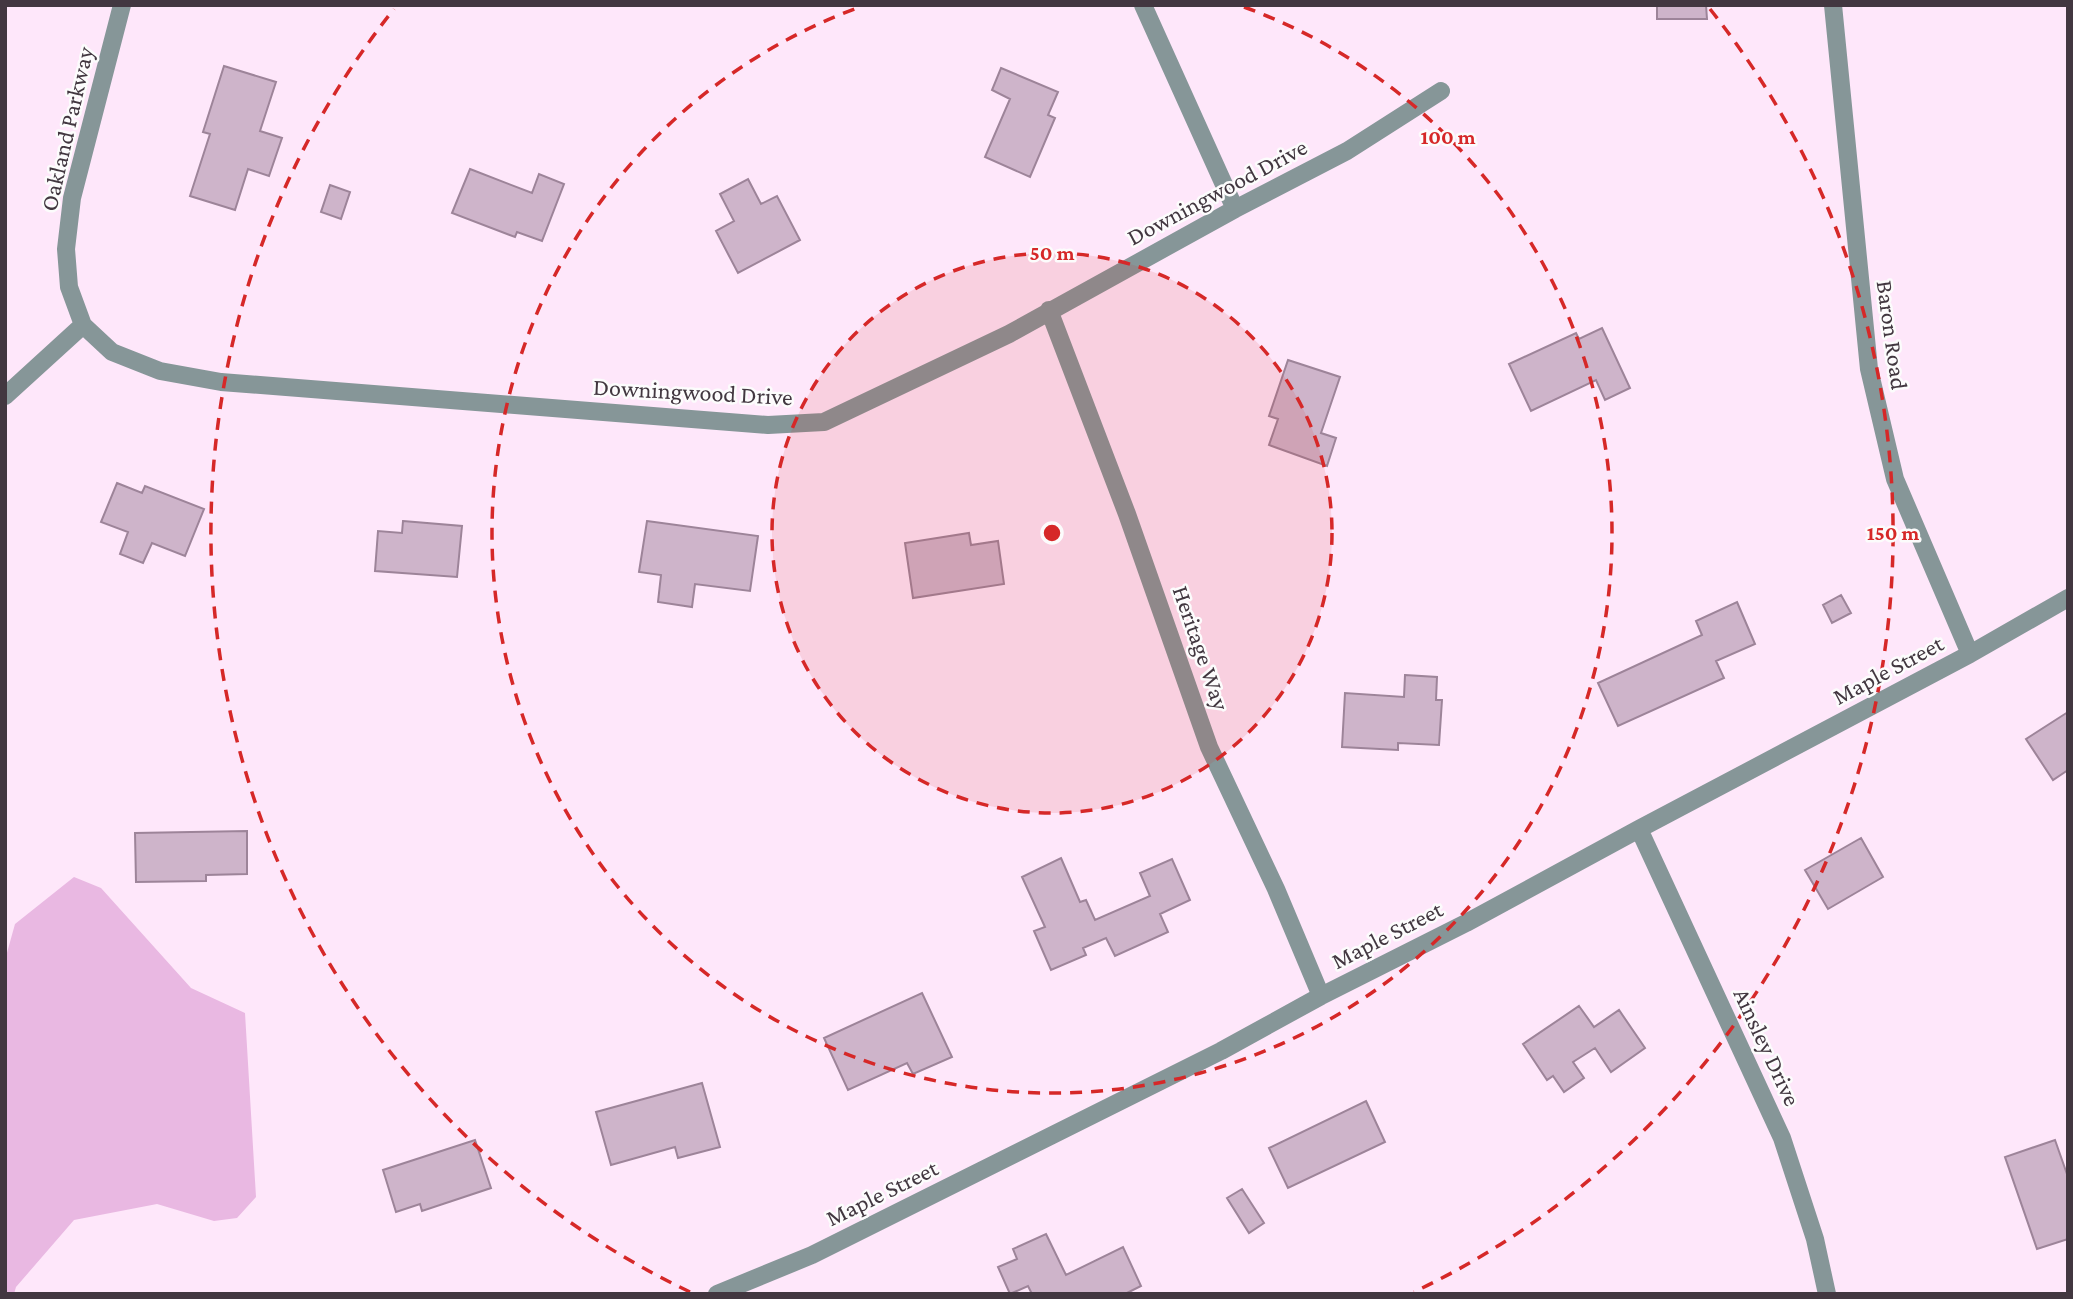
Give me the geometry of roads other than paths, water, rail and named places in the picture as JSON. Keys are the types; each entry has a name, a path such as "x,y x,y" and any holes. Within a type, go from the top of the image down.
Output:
{"street":[{"name":"Oakland Parkway","path":"83,326 69,287 66,249 72,198 122,5"},
{"path":"1143,5 1235,209"},
{"name":"Baron Road","path":"1833,5 1869,369 1895,479 1970,654"},
{"name":"Downingwood Drive","path":"83,326 112,352 160,371 221,382 768,425 824,422 1009,334 1235,209 1347,151 1441,91"},
{"name":"Heritage Way","path":"1049,310 1127,514 1209,747 1276,889 1321,996"},
{"path":"5,396 83,326"},
{"name":"Maple Street","path":"717,1294 812,1255 1221,1051 1970,654 2068,598"},
{"name":"Ainsley Drive","path":"1639,829 1782,1138 1815,1239 1827,1294"}]}
